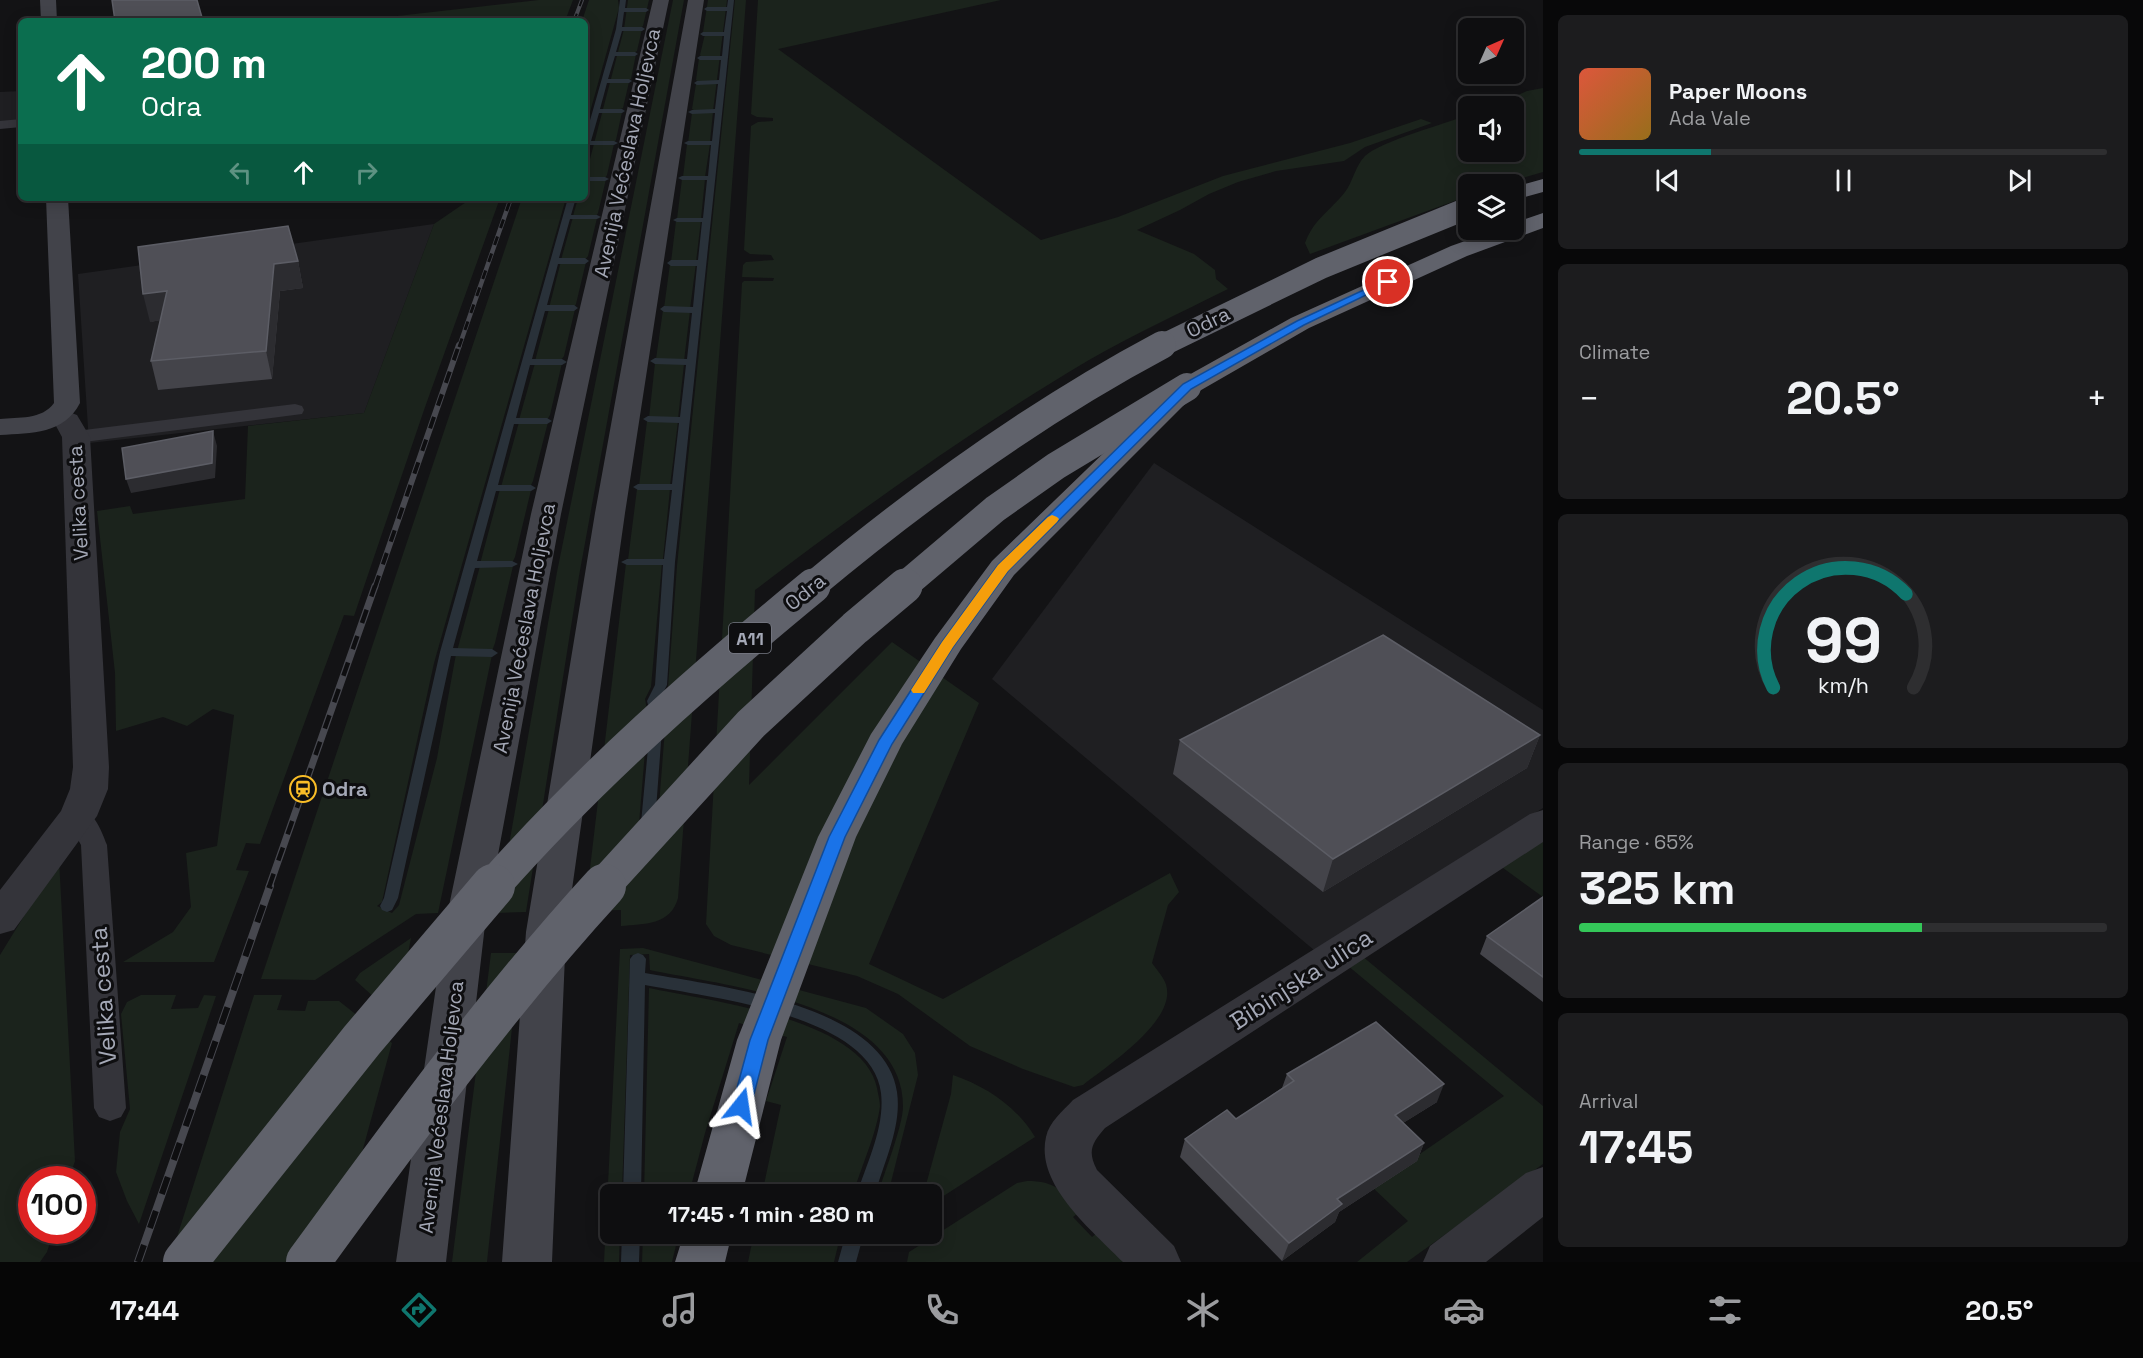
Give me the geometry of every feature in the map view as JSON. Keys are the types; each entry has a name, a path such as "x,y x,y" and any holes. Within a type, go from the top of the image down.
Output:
{"highway":[{"name":"Odra","path":"185,1262 427,962 549,825 682,697 794,600 942,484 1090,385 1181,335 1335,260 1458,212"},
{"path":"308,1262 415,1114 552,943 751,724 855,628 995,509 1056,466 1187,387 1300,323 1459,252 1543,220"},
{"path":"721,1184 759,1040 837,837 885,743 947,645 1003,568 1187,387"},
{"path":"700,1262 705,1244"}],"main road":[{"path":"48,0 49,18"},
{"name":"Avenija Većeslava Holjevca","path":"421,1262 465,925 546,514 661,0"},
{"name":"Avenija Većeslava Holjevca","path":"526,1262 546,932 614,490 696,0"},
{"name":"Velika cesta","path":"57,201 67,382 65,410 67,427"},
{"path":"0,428 43,422 67,427"}],"street":[{"name":"Velika cesta","path":"0,919 78,816 89,789 91,767 67,427"},
{"name":"Bibinjska ulica","path":"1156,1262 1080,1185 1067,1160 1069,1136 1089,1114 1543,824"},
{"path":"1448,1262 1543,1188"}],"lane":[{"path":"0,125 18,123"},
{"path":"67,427 296,410"},
{"name":"Velika cesta","path":"78,816 88,830 94,845 110,1108"}],"shaded area":[{"path":"539,0 573,0 566,18 380,18"},
{"path":"589,0 618,0 619,8 588,119 588,18 583,18"},
{"path":"628,0 649,0 643,26 639,29 642,29 637,51 632,54 636,54 631,79 625,81 629,82 623,108 616,111 622,112 616,140 613,143 597,144 614,144 607,175 605,178 588,178 588,167 624,29"},
{"path":"673,0 684,0 579,576 526,912 497,913 557,572"},
{"path":"708,0 727,0 713,111 705,111 713,112 710,142 688,143 692,113 697,112 692,109 696,84 700,83 696,80 699,58 703,58 700,55 705,34 703,32"},
{"path":"735,0 746,0 678,898 674,907 663,918 647,923 621,926 621,910 585,911 626,563 662,563 651,687 645,699 648,715 638,836 657,831 666,716 663,700 668,687 677,566"},
{"path":"758,0 1001,0 778,49 1041,240 1118,217 1223,176 1350,143 1421,119 1432,123 1365,147 1344,161 1276,171 1238,182 1137,230 1194,254 1215,270 1216,279 1228,289 1106,350 1045,386 960,441 877,499 755,590 749,785 892,642 979,703 869,964 943,999 1170,873 1179,892 1168,905 1152,963 1165,982 1167,996 1162,1011 1139,1040 1083,1085 1074,1087 1023,1069 970,1046 898,994 857,976 731,945 714,936 706,924 742,283 744,281 773,281 774,278 742,277 743,265 746,262 774,260 771,255 750,254 744,250 751,126 758,122 773,121 773,118 757,117 751,114"},
{"path":"1543,88 1543,172 1524,178 1524,174 1458,174 1458,200 1310,254 1305,243 1309,235 1318,221 1345,192 1359,164 1373,150 1458,118 1458,162 1524,162 1524,96 1516,96"},
{"path":"18,91 18,120 0,123 0,92"},
{"path":"687,144 710,144 705,177 683,177"},
{"path":"588,179 606,179 596,216 573,216 577,201 588,201"},
{"path":"682,179 705,179 701,219 677,219"},
{"path":"468,201 499,201 424,410 354,616 344,615 260,844 246,843 236,870 249,871 214,962 123,962 173,932 191,907 186,853 217,846 234,715 213,709 187,726 163,717 116,731 115,673 97,511 130,506 133,514 245,499 248,426 364,413 434,224"},
{"path":"521,201 565,201 434,663 382,902 377,906 392,913 399,905 437,758 456,654 492,655 438,913 416,914 315,980 261,979"},
{"path":"573,217 597,218 588,256 585,260 561,260"},
{"path":"701,220 696,262 671,262 676,221"},
{"path":"434,224 364,413 89,443 78,274"},
{"path":"561,261 586,262 574,308 549,308"},
{"path":"696,263 690,309 664,308 670,264"},
{"path":"549,309 575,309 564,356 561,360 535,361"},
{"path":"663,310 690,311 684,361 656,359"},
{"path":"535,363 562,363 550,415 547,420 519,420"},
{"path":"655,363 684,364 678,419 649,418"},
{"path":"647,421 678,421 670,486 639,486"},
{"path":"519,422 548,422 533,481 530,487 501,487"},
{"path":"1154,463 1543,710 1543,808 1314,950 992,679"},
{"path":"500,489 531,490 515,557 512,563 480,564"},
{"path":"637,489 670,489 663,559 628,560"},
{"path":"480,566 513,566 495,643 492,651 457,651"},
{"path":"1543,840 1543,897 1499,865"},
{"path":"59,859 75,1161 73,1166 18,1166 18,1244 50,1244 40,1262 0,1262 0,955"},
{"path":"411,938 396,1017 355,980 360,973"},
{"path":"643,948 866,1008 903,1034 915,1053 918,1075 891,1184 881,1184 897,1137 903,1106 895,1071 874,1044 843,1022 805,1005 763,993 650,970 649,954 630,955 622,1184 608,1184 620,949"},
{"path":"491,953 520,953 487,1262 452,1262"},
{"path":"1362,956 1543,1106 1543,1164 1407,1262 1357,1262 1408,1221 1372,1187 1504,1096 1347,965"},
{"path":"649,988 780,1017 814,1029 844,1045 866,1064 877,1088 880,1106 856,1184 764,1184 781,1105 766,1101 787,1037 739,1023 692,1184 644,1184"},
{"path":"141,995 176,995 171,1009 198,1008 204,995 216,996 139,1224 116,1172 120,1132 130,1109 121,1014 127,1002"},
{"path":"254,995 282,995 277,1010 305,1011 308,1001 339,1001 392,1043 332,1262 169,1262"},
{"path":"953,1075 977,1085 1010,1107 1035,1137 942,1197 942,1184 926,1184 951,1094"},
{"path":"1037,1181 1058,1188 1082,1210 1073,1217 1092,1237 1101,1230 1131,1262 907,1262 909,1252 922,1244 942,1244 942,1231 1017,1183"},
{"path":"605,1244 620,1244 619,1262 604,1262"},
{"path":"643,1244 676,1244 672,1262 642,1262"},
{"path":"752,1244 838,1244 834,1262 748,1262"}],"building":[{"path":"112,0 197,0 202,18 115,18"},
{"path":"288,226 298,261 274,264 266,351 151,361 167,291 143,294 138,247"},
{"path":"213,431 212,463 126,479 122,448"},
{"path":"1383,635 1540,735 1333,859 1180,740"},
{"path":"1543,897 1543,977 1487,936"},
{"path":"1376,1022 1444,1084 1395,1115 1424,1143 1337,1199 1342,1204 1289,1243 1185,1139 1227,1110 1236,1119 1294,1081 1287,1074"}],"waterway":[{"path":"619,29 623,0"},
{"path":"685,420 731,0"},
{"path":"707,9 730,9"},
{"path":"623,10 646,10"},
{"path":"596,111 619,29"},
{"path":"619,29 642,29"},
{"path":"703,34 727,34"},
{"path":"613,54 635,54"},
{"path":"700,58 724,58"},
{"path":"605,81 629,81"},
{"path":"697,83 721,82"},
{"path":"588,140 596,111"},
{"path":"596,111 622,111"},
{"path":"692,112 718,111"},
{"path":"588,143 614,143"},
{"path":"688,143 714,143"},
{"path":"682,178 711,178"},
{"path":"588,179 605,179"},
{"path":"555,261 571,201"},
{"path":"567,217 597,217"},
{"path":"677,220 706,220"},
{"path":"446,652 555,261"},
{"path":"555,261 585,261"},
{"path":"671,263 701,263"},
{"path":"542,308 574,308"},
{"path":"664,309 696,310"},
{"path":"655,361 691,362"},
{"path":"527,362 562,362"},
{"path":"648,419 685,420"},
{"path":"669,562 685,420"},
{"path":"511,421 547,421"},
{"path":"638,487 677,487"},
{"path":"493,488 531,488"},
{"path":"627,562 669,562"},
{"path":"648,823 657,716 653,701 661,685 669,562"},
{"path":"471,565 512,564"},
{"path":"387,906 391,898 446,652"},
{"path":"446,652 492,653"},
{"path":"632,1184 638,959"},
{"path":"638,978 777,1006 829,1025 863,1046 875,1060 884,1076 890,1105 886,1130 869,1184"},
{"path":"630,1262 631,1244"},
{"path":"847,1262 852,1244"}],"railway":[{"path":"575,18 582,0"},
{"path":"459,347 510,201"},
{"path":"375,587 459,345"},
{"path":"269,887 375,586"},
{"path":"138,1262 270,886"}],"slow traffic":[{"path":"919,690 947,645 1003,568 1052,519"}],"place":[{"name":"Odra","path":"303,789"}],"route":[{"path":"741,1106 759,1040 837,837 885,743 947,645 1003,568 1187,387 1234,358 1300,323 1388,282"}]}
